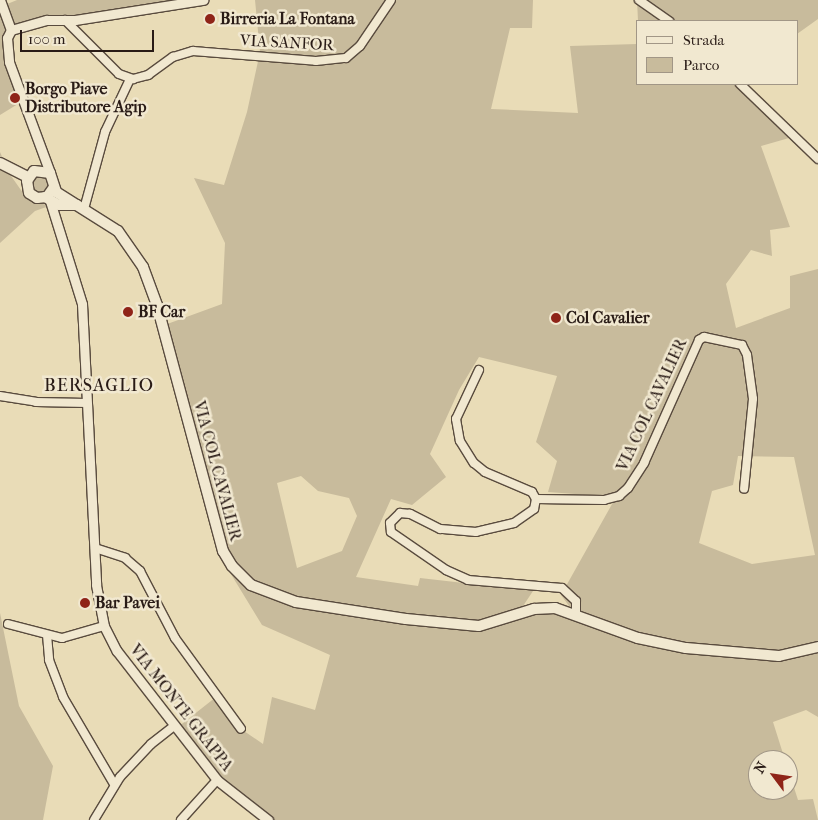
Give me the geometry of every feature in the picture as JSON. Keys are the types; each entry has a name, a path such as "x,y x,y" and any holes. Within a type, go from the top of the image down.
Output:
{"main road":[{"path":"0,163 15,173 28,177"},
{"path":"28,177 38,170 50,173 55,190 51,201"},
{"path":"15,173 33,196 81,207"},
{"path":"27,189 28,177"},
{"name":"VIA COL CAVALIER","path":"55,190 125,239 149,282 222,551 232,566 251,585 296,602 467,626 489,624 541,608 576,614 638,638 686,648 779,656 818,647"}],"street":[{"path":"0,0 10,30 7,38 9,62 50,173"},
{"path":"10,30 23,25 203,0"},
{"name":"VIA SANFOR","path":"130,79 144,76 173,57 193,52 316,61 346,58 360,46 391,0"},
{"path":"639,0 667,20"},
{"path":"65,20 118,74 130,79 106,132 81,207"},
{"path":"741,85 818,159"},
{"path":"38,170 42,153"},
{"name":"VIA MONTE GRAPPA","path":"51,201 58,219 82,304 96,585 104,626 117,651 216,780 268,820"},
{"name":"VIA COL CAVALIER","path":"536,499 604,500 623,493 644,463 699,340 704,337 742,345 747,355 753,399 744,489"},
{"path":"479,370 456,419 460,441 479,468 497,479 529,490 536,499 534,508 522,519 495,529 448,530 404,512 392,518 390,528 399,539 468,580 562,588 576,601 576,614"},
{"path":"0,396 36,402 87,403"},
{"path":"95,548 125,558 140,571 175,638 241,729"},
{"path":"8,624 48,635 72,637 104,626"},
{"path":"48,635 49,660 63,696 114,784"},
{"path":"94,820 114,784 134,761 174,726"},
{"path":"181,820 216,780"}],"green space":[{"path":"17,0 186,1 68,16 16,30 9,41 26,99 0,115 0,7"},
{"path":"255,0 533,0 532,28 510,28 491,109 578,113 570,46 636,44 636,85 746,85 796,136 761,146 790,227 770,230 772,256 751,250 726,284 736,328 790,308 790,276 818,269 818,717 806,710 773,722 782,750 748,750 748,800 813,799 818,820 264,820 202,769 173,731 216,697 241,729 263,744 272,697 315,710 330,655 262,625 226,566 159,327 222,304 225,243 194,178 224,185 247,112 260,52","holes":["479,357 557,376 536,442 557,461 548,492 616,497 561,595 580,621 523,606 533,591 420,578 418,586 356,577 391,499 412,505 446,477 430,454 459,390","738,456 794,457 815,555 752,564 699,543 712,491 733,485","301,476 318,491 349,498 357,516 342,551 297,568 277,483"]},
{"path":"637,0 818,0 818,19 798,33 798,20 638,20"},
{"path":"0,152 9,173 23,193 31,200 49,206 35,211 0,243"},
{"path":"43,170 54,187 38,197 27,180"},
{"path":"0,613 19,706 53,766 43,820 0,820"}],"place":[{"name":"Birreria La Fontana","path":"210,19"},
{"name":"Borgo Piave Distributore Agip","path":"15,98"},
{"name":"BF Car","path":"128,312"},
{"name":"Col Cavalier","path":"556,318"},
{"name":"Bar Pavei","path":"85,603"}],"district":[{"name":"BERSAGLIO","path":"99,386"}]}
